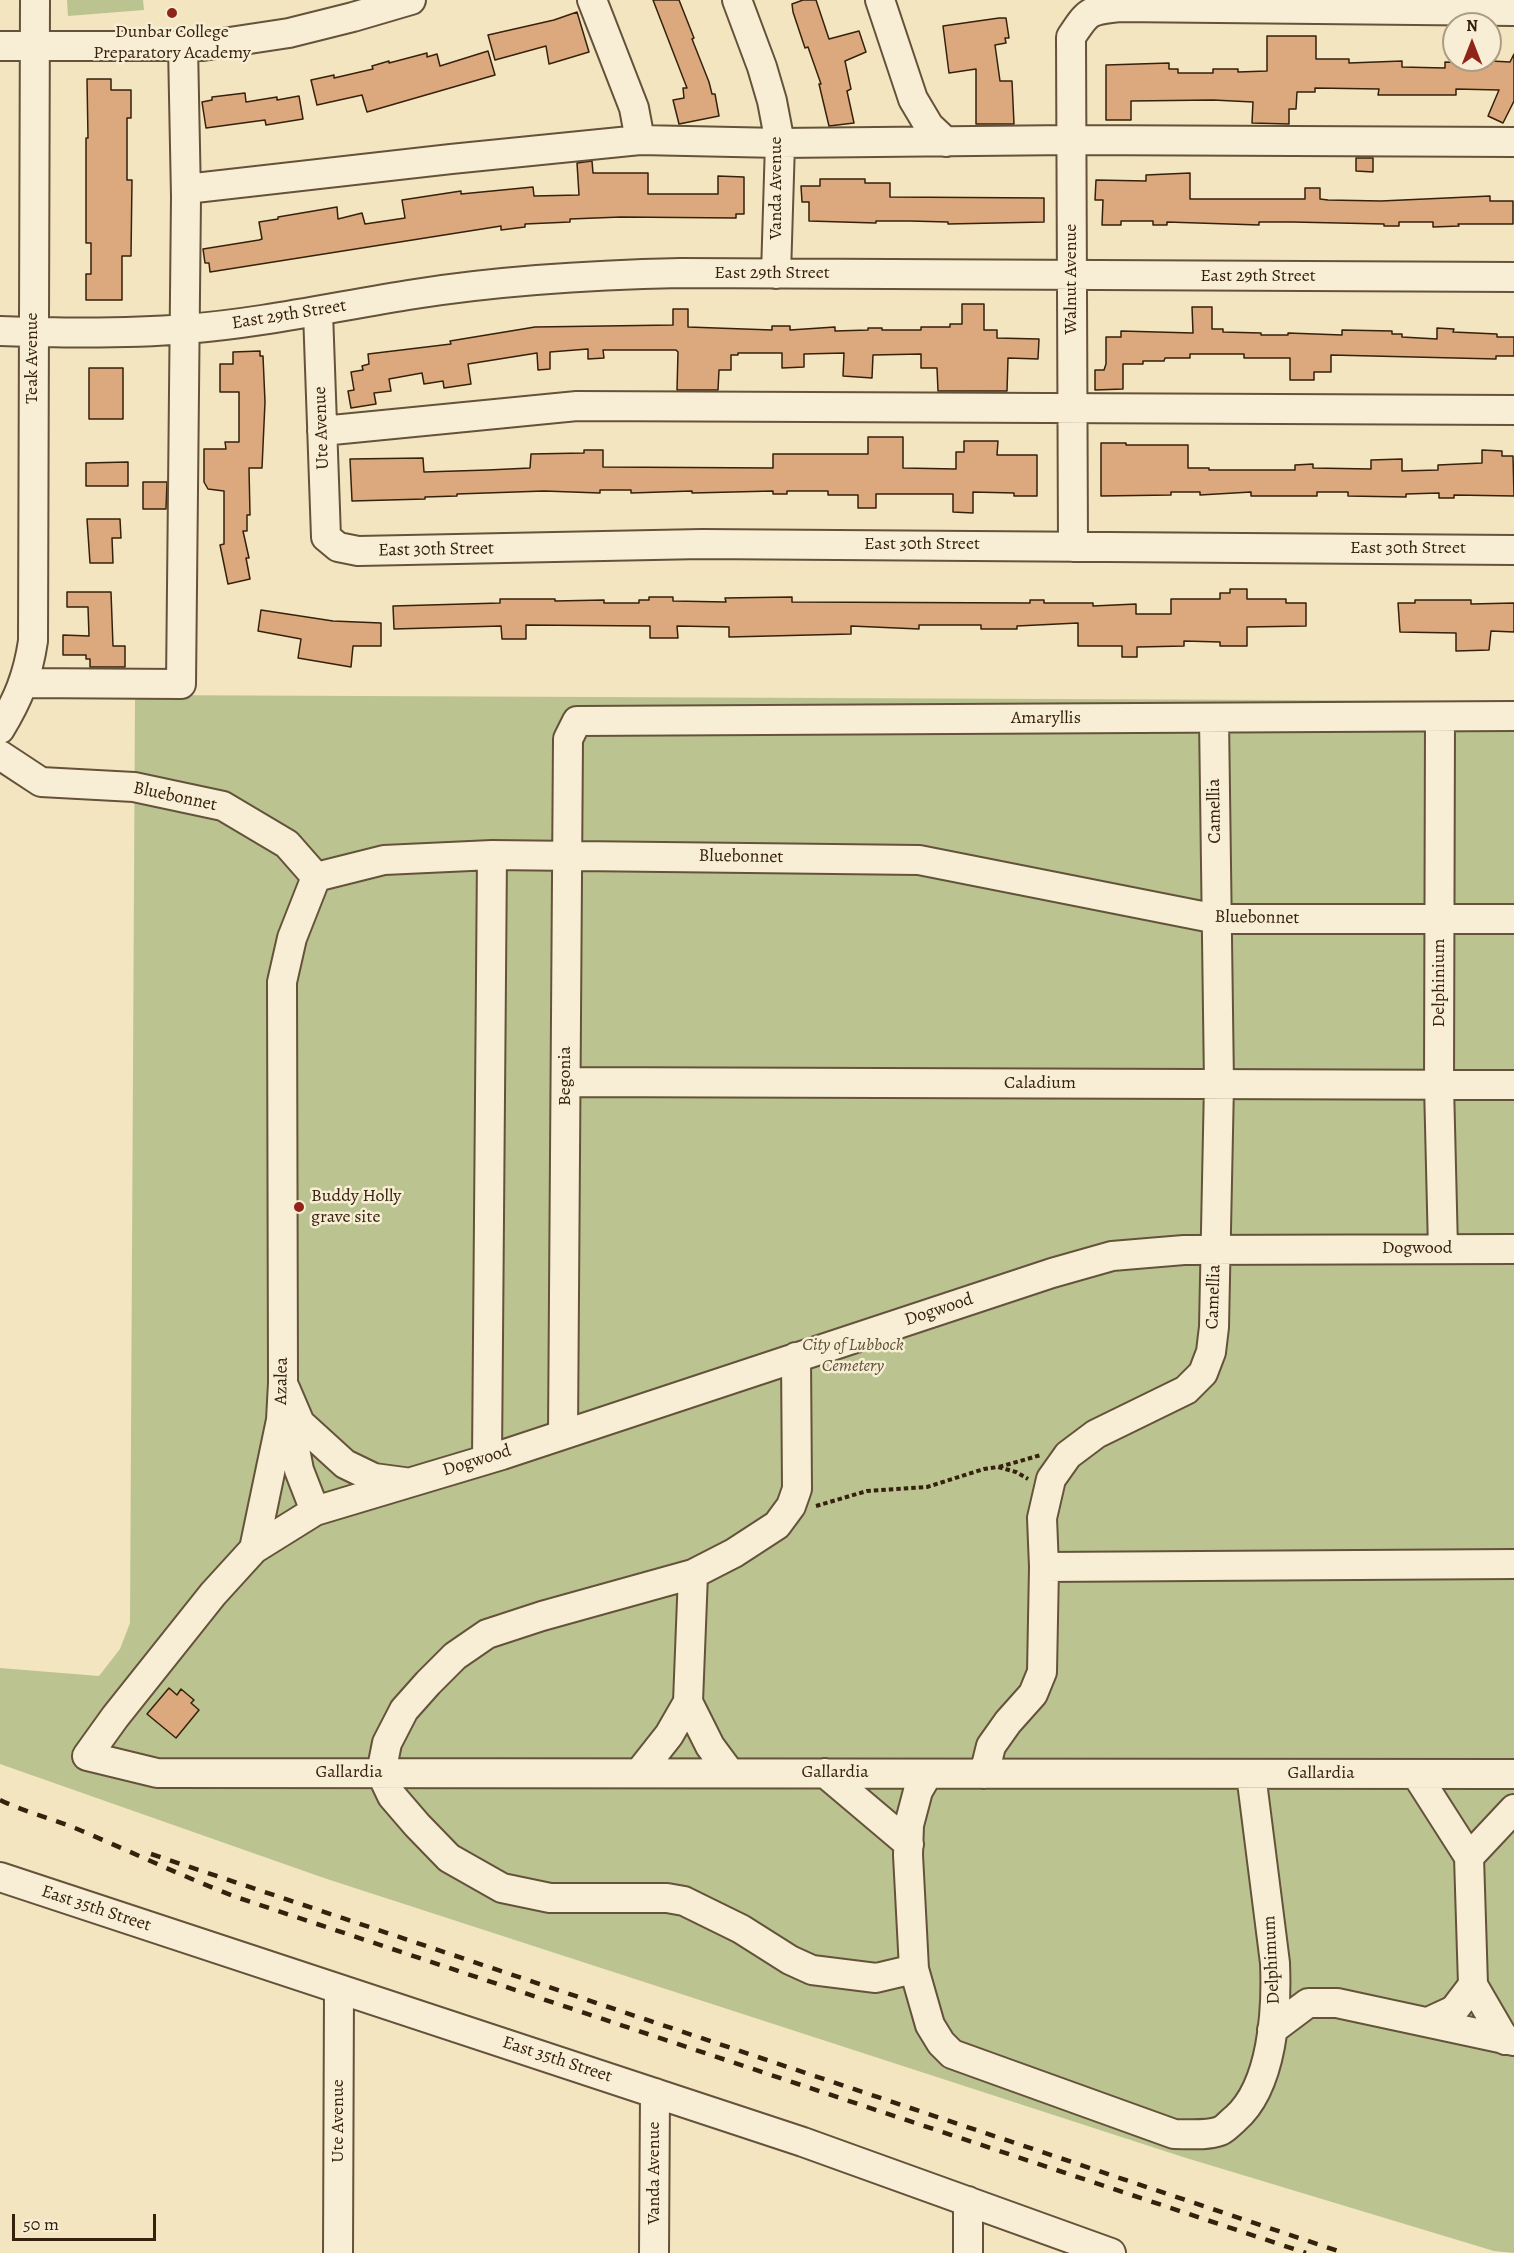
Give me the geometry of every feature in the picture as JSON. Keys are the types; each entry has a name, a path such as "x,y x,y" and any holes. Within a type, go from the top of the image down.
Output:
{"street":[{"name":"Teak Avenue","path":"5,721 28,669 33,641 35,0"},
{"path":"0,46 203,46 289,33 411,0"},
{"path":"592,0 634,108 640,140"},
{"name":"Vanda Avenue","path":"737,0 772,100 780,143 777,274"},
{"path":"880,0 913,99 929,126 946,142"},
{"name":"Walnut Avenue","path":"1072,547 1071,37 1085,16 1096,10 1120,7 1514,11"},
{"path":"23,682 182,684 186,189 183,46"},
{"path":"186,189 640,140 780,143 1071,140 1514,142"},
{"name":"East 29th Street","path":"0,331 184,330 318,312 416,294 579,276 777,274 1514,277"},
{"name":"Ute Avenue","path":"318,312 326,537 332,542"},
{"path":"322,431 577,406 1514,410"},
{"name":"East 30th Street","path":"332,542 338,547 358,552 702,544 1514,550"},
{"name":"Amaryllis","path":"577,721 1514,716"},
{"name":"Delphinium","path":"1440,717 1439,1085 1443,1249"},
{"name":"Camellia","path":"984,1774 991,1746 1008,1722 1033,1694 1042,1672 1044,1567 1042,1518 1051,1479 1068,1455 1096,1434 1186,1390 1203,1373 1211,1352 1214,1328 1219,1084 1214,718"},
{"name":"Begonia","path":"563,1433 568,739 577,721"},
{"name":"Bluebonnet","path":"0,755 41,782 134,788 223,806 287,844 316,877 384,860 492,855 567,854 919,860 1216,919 1514,919"},
{"path":"487,1459 492,855"},
{"name":"Azalea","path":"254,1550 281,1420 283,1383 282,982 292,938 316,877"},
{"name":"Caladium","path":"566,1082 1514,1085"},
{"name":"Dogwood","path":"254,1550 315,1511 487,1459 1052,1273 1112,1256 1215,1249 1514,1249"},
{"path":"796,1357 797,1489 786,1514 777,1525 734,1553 693,1574 551,1613 487,1634 455,1656 404,1710 387,1743 381,1773 392,1796 449,1858 502,1888 550,1898 667,1898 684,1901 741,1929 790,1960 812,1970 876,1978 914,1969 909,1825 918,1791 928,1774"},
{"path":"283,1383 300,1423 345,1464 374,1478 407,1482"},
{"path":"283,1383 299,1470 315,1511"},
{"name":"Gallardia","path":"254,1550 213,1594 115,1717 87,1756 157,1773 1514,1774"},
{"path":"1044,1567 1514,1564"},
{"path":"639,1773 669,1736 688,1702 693,1574"},
{"path":"688,1702 710,1746 730,1773"},
{"path":"825,1773 909,1844"},
{"name":"Delphimum","path":"914,1969 930,2025 941,2043 952,2054 1174,2134 1203,2134 1221,2131 1241,2114 1259,2088 1272,2030 1276,1980 1271,1917 1251,1774"},
{"path":"1416,1774 1470,1857 1473,1985 1510,2041"},
{"path":"1470,1857 1514,1809"},
{"name":"East 35th Street","path":"0,1877 803,2142 1111,2253"},
{"path":"1276,1980 1308,2003 1337,2003 1510,2041"},
{"path":"1428,2022 1454,2010 1473,1985"},
{"name":"Ute Avenue","path":"338,2253 339,1989"},
{"path":"1272,2030 1308,2003"},
{"name":"Vanda Avenue","path":"654,2253 655,2093"},
{"path":"968,2201 968,2253"}],"path":[{"path":"786,1514 867,1491 927,1487 1016,1461 1048,1454 1068,1455"},
{"path":"998,1467 1016,1472 1034,1483 1047,1499"}],"green space":[{"path":"67,0 143,0 144,10 68,16"},
{"name":"City of Lubbock Cemetery","path":"135,695 1514,701 1514,2253 1494,2251 1183,2157 324,1878 0,1764 0,1668 99,1676 120,1649 130,1623"}],"building":[{"path":"653,0 679,0 712,94 715,94 719,116 679,124 673,100 684,98 683,88 687,88"},
{"path":"803,0 816,0 829,39 859,31 866,52 845,61 851,89 847,91 854,123 829,126 819,84 821,84 808,47 805,48 793,12 792,4"},
{"path":"577,12 589,52 549,64 546,46 495,60 488,35 554,20"},
{"path":"1006,18 1009,38 1005,38 1006,43 995,45 1000,81 1012,81 1014,124 976,124 976,69 949,73 943,26"},
{"path":"1267,36 1316,36 1316,59 1349,59 1349,63 1402,61 1402,67 1442,68 1442,72 1502,72 1502,62 1510,62 1514,54 1514,101 1503,123 1488,116 1499,90 1456,89 1456,95 1378,95 1379,89 1315,88 1315,92 1297,92 1296,109 1289,109 1289,124 1252,123 1253,102 1213,100 1131,101 1131,120 1106,120 1106,65 1169,63 1169,69 1178,69 1178,73 1213,73 1213,69 1238,69 1238,72 1267,71"},
{"path":"488,51 495,75 367,112 362,95 317,105 311,80 334,75 334,78 373,69 372,66 427,53 427,57 437,54 440,66"},
{"path":"87,79 111,79 111,90 131,90 131,118 127,118 127,180 132,180 131,256 122,256 122,300 86,300 86,274 91,274 91,243 86,243"},
{"path":"245,93 246,102 299,96 303,119 266,125 265,120 206,128 202,102 212,100 212,97"},
{"path":"1356,158 1373,158 1373,172 1356,171"},
{"path":"592,161 593,173 648,173 648,194 718,194 718,176 744,177 744,214 736,214 736,218 570,219 570,222 525,224 525,227 501,230 501,226 210,272 209,263 205,263 203,249 262,239 259,222 278,219 278,217 337,207 338,219 362,213 365,224 405,218 402,200 461,191 461,194 533,187 534,196 579,195 577,163"},
{"path":"1190,173 1190,199 1305,199 1305,188 1320,188 1320,199 1328,200 1381,201 1490,196 1490,201 1513,201 1513,224 1458,224 1459,226 1433,227 1433,222 1399,222 1399,226 1384,226 1384,224 1293,222 1259,222 1259,225 1167,222 1167,225 1153,225 1153,221 1121,221 1121,225 1102,225 1103,200 1095,200 1096,180 1146,181 1146,175"},
{"path":"820,179 865,179 865,183 890,183 890,197 1044,198 1044,222 948,224 948,222 910,221 876,221 876,223 809,221 809,202 802,202 801,186 820,186"},
{"path":"962,304 984,304 984,330 997,330 997,338 1039,339 1038,359 1008,358 1007,391 938,391 937,368 921,368 921,354 873,355 872,378 843,376 844,353 804,354 804,367 782,368 782,353 738,353 738,355 731,355 731,370 719,370 718,390 677,390 678,352 676,350 603,350 604,358 588,359 588,349 550,352 550,369 538,370 537,353 468,364 471,384 444,388 443,381 424,384 422,373 389,379 391,391 374,393 376,404 351,408 348,391 354,390 351,372 363,370 362,366 369,364 368,354 451,344 450,341 535,327 673,325 673,309 688,309 688,327 772,330 772,326 790,326 790,330 835,327 835,331 868,330 868,328 921,330 921,327 950,327 950,324 962,324"},
{"path":"1192,307 1212,307 1212,329 1223,329 1223,332 1261,333 1261,335 1288,335 1288,333 1342,335 1342,330 1392,331 1392,334 1402,334 1402,337 1437,339 1437,328 1454,329 1453,332 1514,337 1514,356 1496,356 1496,359 1331,355 1331,372 1314,372 1314,380 1290,380 1290,358 1244,358 1244,354 1190,354 1190,358 1165,358 1164,361 1143,361 1143,364 1123,364 1123,389 1095,390 1095,370 1104,370 1106,364 1106,337 1121,337 1121,331 1193,333"},
{"path":"260,351 260,356 263,356 265,402 262,468 249,468 250,515 247,515 247,531 243,531 249,558 246,558 250,579 228,584 220,545 224,544 224,491 208,489 204,482 204,449 226,449 225,442 239,442 239,392 220,392 220,364 233,364 233,352"},
{"path":"89,368 123,368 123,419 89,419"},
{"path":"868,437 903,437 903,468 956,469 956,452 964,452 964,441 998,441 997,455 1037,455 1037,496 973,492 973,513 953,512 953,494 876,494 876,508 858,508 858,495 828,495 828,491 787,491 787,494 773,494 773,491 631,493 631,490 600,490 600,493 544,491 352,501 350,459 423,458 424,472 488,470 530,468 531,454 584,453 584,450 603,450 603,467 773,468 773,454 868,454"},
{"path":"1101,443 1188,445 1188,468 1209,468 1209,470 1295,470 1295,465 1313,464 1313,468 1371,469 1371,460 1402,459 1402,471 1438,470 1438,465 1482,463 1482,450 1502,451 1502,456 1513,456 1514,496 1454,495 1454,498 1439,498 1439,493 1406,494 1406,497 1348,496 1348,492 1317,492 1317,496 1251,496 1251,492 1200,495 1200,492 1171,492 1171,495 1101,496"},
{"path":"128,462 128,486 86,486 86,463"},
{"path":"143,482 167,482 166,509 143,509"},
{"path":"87,519 120,519 121,538 112,538 113,563 90,563"},
{"path":"1230,589 1247,589 1247,599 1286,599 1286,603 1306,603 1306,626 1247,627 1247,646 1220,646 1220,642 1184,641 1184,646 1137,647 1137,657 1122,657 1122,646 1078,646 1078,623 1017,626 1017,629 981,629 981,625 919,625 919,629 851,626 851,634 729,637 729,627 677,626 678,638 650,638 650,626 526,625 526,639 502,639 501,626 394,629 393,606 500,603 500,599 604,600 604,603 639,603 639,600 649,600 649,597 673,597 673,601 726,602 725,598 792,597 792,602 1030,603 1030,600 1044,600 1044,603 1093,603 1093,606 1136,604 1136,614 1171,614 1171,599 1220,599 1220,593 1230,593"},
{"path":"67,592 111,592 113,646 125,646 125,667 90,667 90,659 86,659 86,655 63,655 63,635 89,636 88,607 67,607"},
{"path":"1415,600 1471,600 1471,604 1514,603 1514,632 1491,631 1489,650 1456,651 1456,633 1400,632 1398,603 1415,603"},
{"path":"261,610 333,621 381,623 381,646 353,646 351,667 298,658 301,639 258,631"},
{"path":"169,1688 177,1695 181,1689 194,1700 191,1703 199,1710 176,1738 147,1714"}],"railway":[{"path":"0,1800 72,1827 236,1897 1306,2253"},
{"path":"151,1854 1344,2253"}],"place":[{"name":"Dunbar College Preparatory Academy","path":"172,13"},
{"name":"Buddy Holly grave site","path":"299,1207"}]}
